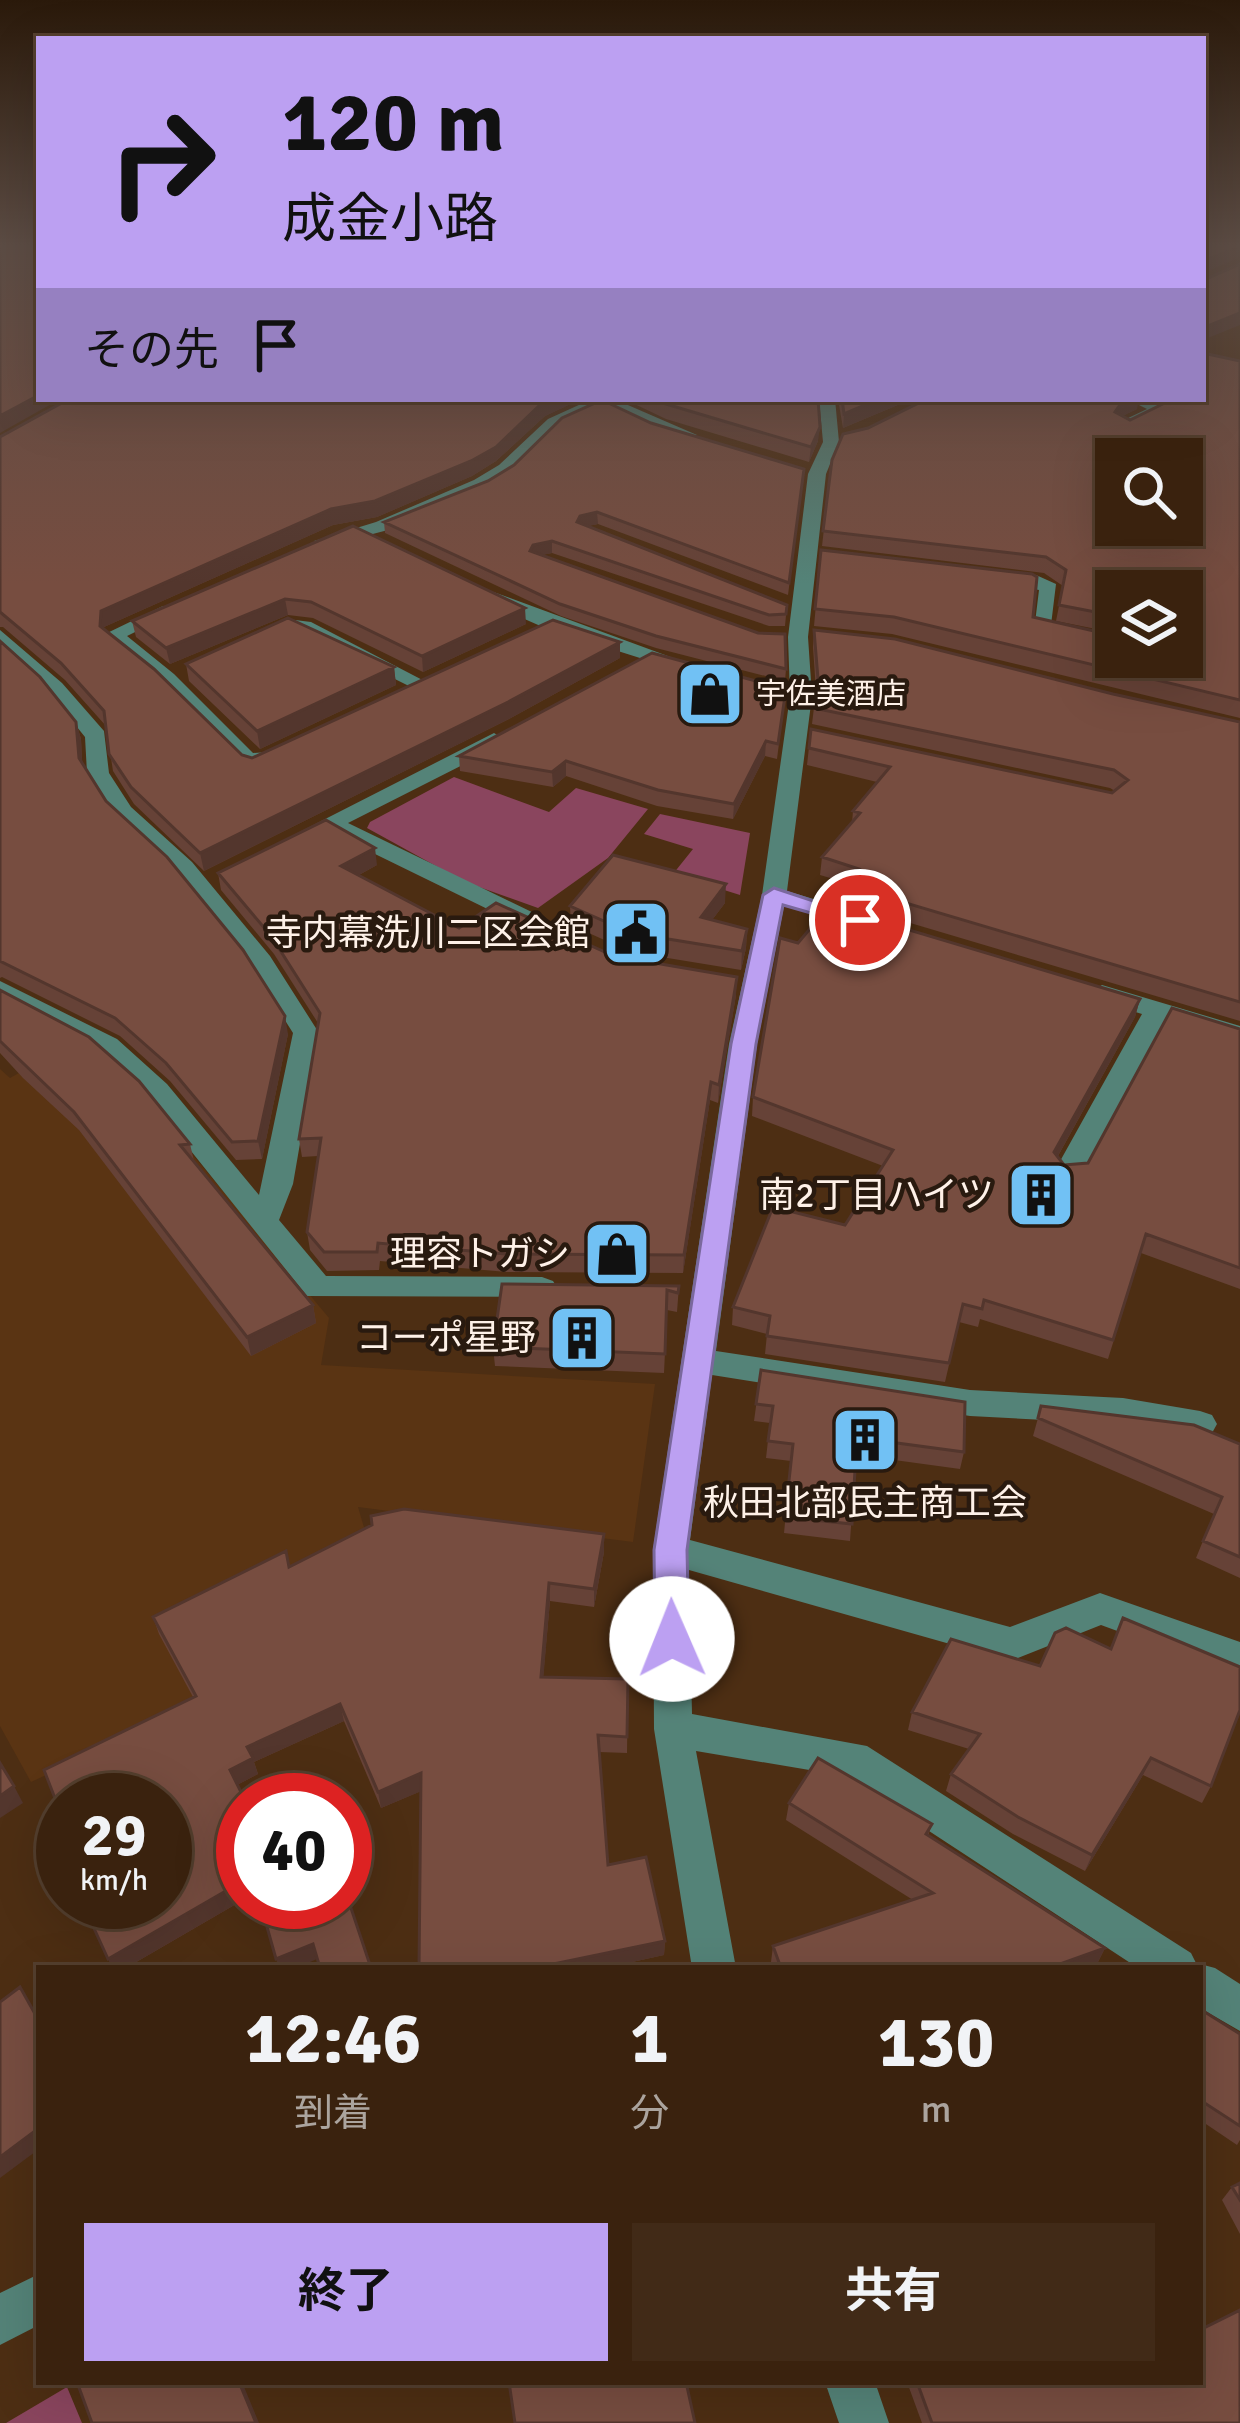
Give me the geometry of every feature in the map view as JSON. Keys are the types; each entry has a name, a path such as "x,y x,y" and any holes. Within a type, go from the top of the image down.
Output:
{"street":[{"path":"299,552 480,484 505,470 554,422 597,402"},
{"path":"606,402 701,439"},
{"path":"713,1965 674,1729 671,1550 700,1361 699,1290 744,984 774,895 807,734 790,693 809,555 807,471 838,440 828,402"},
{"path":"1125,426 1161,410 1142,402"},
{"path":"360,531 390,550"},
{"path":"809,555 832,557"},
{"path":"968,573 1036,581 1049,589 1041,627 1095,640"},
{"path":"470,587 639,661 713,673"},
{"path":"196,598 113,635 177,674 256,764 298,745"},
{"path":"780,604 801,611"},
{"path":"531,634 552,624"},
{"path":"247,643 287,625 304,626 413,691 445,676"},
{"path":"0,637 55,687 96,736 98,773 122,811 208,882 306,1033 278,1184 264,1220"},
{"path":"274,850 519,728"},
{"path":"330,823 560,934"},
{"path":"774,895 887,929"},
{"path":"1068,983 1240,1035"},
{"path":"0,989 107,1045 157,1090 318,1288 572,1289"},
{"path":"1069,1172 1158,1010"},
{"path":"700,1361 970,1403 1123,1411 1200,1424"},
{"path":"671,1550 1010,1644 1100,1609 1240,1659"},
{"path":"674,1729 853,1759 1171,1965"},
{"path":"1203,1985 1240,2009"},
{"path":"0,2320 36,2300"},
{"path":"851,2385 864,2423"}],"shaded area":[{"path":"454,777 549,812 576,788 648,809 608,858 538,908 465,882 367,828 370,822"},
{"path":"660,814 750,833 740,895 673,874 693,849 644,834"},
{"path":"74,1042 166,1123 329,1318 321,1365 655,1384 633,1542 358,1507 390,1616 50,1773 36,1773 31,1782 0,1726 0,1069 10,1078"},
{"path":"67,2387 82,2423 6,2423"}],"building":[{"path":"0,358 36,358 36,397 0,416"},
{"path":"1206,358 1240,361 1240,700 1148,678 1203,678 1203,570 1095,570 1095,612 1059,605 1066,570 1046,557 823,531 832,460 843,434 868,428 921,402 1126,402 1115,412 1130,420 1167,402 1206,402"},
{"path":"64,402 543,402 496,447 471,461 375,501 331,509 101,611 100,626 154,669 242,755 252,758 553,620 620,642 200,853 131,787 109,754 104,711 61,663 0,612 0,437"},
{"path":"606,402 651,423 804,469 789,583 597,512 580,516 577,522 787,605 786,614 769,615 552,541 533,545 530,551 758,633 785,634 786,669 656,636 560,604 384,522 488,481 514,465 562,418"},
{"path":"661,402 818,402 820,427 811,447"},
{"path":"842,402 872,402 844,414"},
{"path":"353,526 525,608 422,656 311,602 285,599 166,648 132,621"},
{"path":"821,550 1032,574 1037,577 1033,617 1095,631 1095,665 894,617 815,609"},
{"path":"288,618 394,667 257,731 186,664"},
{"path":"814,630 895,639 1240,722 1240,1002 845,885 859,869 822,857 860,813 853,811 890,767 809,748 811,729 1112,793 1128,780 1114,770 814,708 818,679"},
{"path":"0,641 40,677 76,722 79,758 106,801 167,857 243,950 285,1016 258,1141 232,1142 166,1063 115,1018 0,961"},
{"path":"652,653 786,689 778,744 766,741 734,804 658,790 566,761 552,772 459,756"},
{"path":"326,820 375,848 341,866 459,928 496,903 614,956 737,977 719,1085 711,1082 684,1255 506,1254 378,1243 377,1252 324,1252 307,1232 321,1138 299,1139 320,1013 271,936 218,873"},
{"path":"613,855 726,884 701,917 747,929 742,951 631,933 570,906"},
{"path":"829,906 1140,999 1054,1152 1064,1165 1088,1163 1172,1008 1240,1029 1240,1268 1146,1234 1113,1340 984,1300 982,1309 963,1304 949,1363 767,1336 770,1316 733,1307 773,1207 845,1225 893,1150 753,1097 780,938 798,943"},
{"path":"0,990 89,1037 139,1081 190,1144 180,1145 313,1305 247,1337 74,1112 0,1041"},
{"name":"コーポ星野","path":"502,1284 679,1286 678,1293 667,1290 665,1354 493,1347"},
{"path":"761,1370 965,1402 964,1452 867,1439 866,1453 856,1452 852,1524 785,1517 793,1444 768,1441 773,1406 756,1404"},
{"path":"1041,1406 1194,1425 1240,1444 1240,1557 1203,1541 1222,1497 1038,1418"},
{"path":"404,1509 604,1534 594,1589 549,1583 541,1677 628,1679 627,1737 598,1735 608,1865 646,1857 665,1941 549,1965 419,1965 421,1773 378,1792 340,1704 247,1747 253,1758 232,1773 216,1773 216,1897 192,1910 192,1773 45,1773 196,1696 153,1617 286,1551 289,1567 372,1525 371,1516"},
{"path":"1123,1618 1240,1667 1240,1710 1211,1786 1151,1758 1092,1855 1018,1817 951,1774 980,1734 912,1712 951,1639 1040,1666 1055,1633 1066,1628 1111,1649"},
{"path":"818,1758 932,1824 926,1834 1105,1948 1057,1965 780,1965 773,1946 933,1893 789,1803"},
{"path":"0,1763 14,1786 0,1796"},
{"path":"94,1929 160,1929 108,1959"},
{"path":"268,1929 358,1929 370,1965 319,1965 313,1944 276,1959"},
{"path":"20,1987 36,2016 36,2130 0,2157 0,2002"},
{"path":"1203,2011 1240,2034 1240,2126 1203,2102"},
{"path":"1240,2310 1240,2423 932,2423 918,2385 1203,2385 1203,2328"},
{"path":"78,2385 240,2385 256,2423 92,2423"},
{"path":"509,2385 687,2385 695,2423 515,2423"}],"place":[{"name":"宇佐美酒店","path":"710,694"},
{"name":"寺内幕洗川二区会館","path":"636,933"},
{"name":"南2丁目ハイツ","path":"1041,1195"},
{"name":"理容トガシ","path":"617,1254"},
{"name":"コーポ星野","path":"582,1338"},
{"name":"秋田北部民主商工会","path":"865,1440"}],"route":[{"path":"672,1639 671,1550 743,1044 774,895 860,920"}]}
